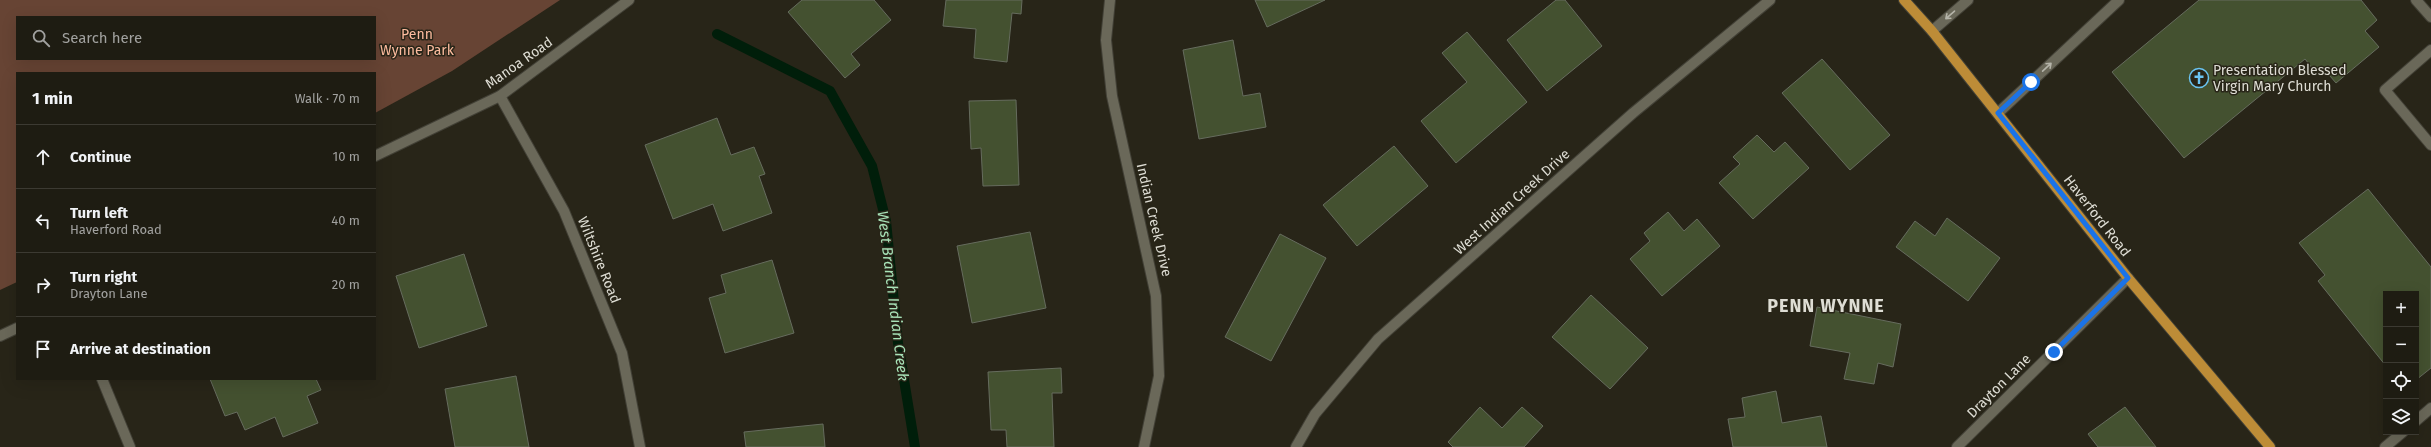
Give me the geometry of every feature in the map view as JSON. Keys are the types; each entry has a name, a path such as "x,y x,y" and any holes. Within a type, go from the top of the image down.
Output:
{"main road":[{"name":"Haverford Road","path":"1904,0 1932,31 2128,278 2270,447"}],"street":[{"name":"Manoa Road","path":"376,156 500,96 629,0"},
{"name":"Indian Creek Drive","path":"1110,0 1106,40 1112,96 1156,296 1159,376 1144,447"},
{"name":"West Indian Creek Drive","path":"1296,447 1315,414 1378,339 1633,112 1770,0"},
{"path":"1932,31 1968,0"},
{"path":"1998,113 2119,0"},
{"path":"2416,0 2431,17"},
{"path":"2431,50 2385,90 2431,145"},
{"name":"Wiltshire Road","path":"500,96 564,210 622,353 640,447"},
{"name":"Drayton Lane","path":"1957,447 2128,278"},
{"path":"0,336 16,328"},
{"path":"102,380 130,447"},
{"path":"2419,418 2431,408"},
{"path":"2385,447 2399,435"}],"green space":[{"name":"Penn Wynne Park","path":"0,0 560,0 452,71 376,112 376,72 16,72 16,282 0,290"}],"building":[{"path":"802,0 874,0 891,20 851,54 860,65 845,78 788,12"},
{"path":"946,0 1022,0 1021,14 1012,13 1007,62 974,58 976,29 943,26"},
{"path":"1255,0 1325,0 1267,27"},
{"path":"1556,0 1565,0 1602,46 1547,91 1507,40"},
{"name":"Presentation Blessed Virgin Mary Church","path":"2199,0 2361,0 2377,20 2365,31 2379,47 2336,83 2323,68 2316,73 2305,59 2184,158 2112,72"},
{"path":"1467,32 1527,102 1456,163 1421,121 1467,82 1442,53"},
{"path":"1233,40 1243,96 1260,93 1266,127 1199,139 1183,50"},
{"path":"1822,59 1890,135 1850,170 1782,93"},
{"path":"1016,100 1019,185 983,186 981,148 971,149 969,101"},
{"path":"717,118 731,155 754,147 765,174 759,176 772,213 723,231 713,204 673,219 645,145"},
{"path":"1757,135 1774,152 1785,142 1809,168 1753,219 1719,183 1740,164 1733,157"},
{"path":"1394,146 1428,186 1357,246 1323,205"},
{"path":"2368,189 2431,267 2431,368 2419,378 2419,291 2383,291 2383,362 2318,281 2325,275 2299,243"},
{"path":"1668,212 1684,231 1697,219 1720,246 1662,296 1630,259 1650,241 1644,233"},
{"path":"1947,218 2000,258 1968,301 1896,247 1915,221 1935,236"},
{"path":"1030,232 1046,308 972,323 957,246"},
{"path":"1280,234 1326,258 1271,361 1225,337"},
{"path":"464,254 487,326 419,348 396,276"},
{"path":"772,260 794,333 725,353 709,298 726,293 721,275"},
{"path":"1591,295 1648,348 1610,389 1552,337"},
{"path":"1817,307 1901,324 1893,367 1878,363 1874,384 1844,379 1850,353 1810,346"},
{"path":"1061,368 1062,393 1052,393 1054,447 1007,447 1006,430 991,430 988,372"},
{"path":"516,376 529,447 455,447 445,389"},
{"path":"210,380 316,380 321,390 307,396 318,423 283,437 275,417 245,430 237,412 225,416"},
{"path":"1776,391 1782,423 1821,416 1827,447 1733,447 1728,419 1745,417 1742,398"},
{"path":"1480,407 1502,428 1522,407 1543,426 1524,447 1453,447 1448,442"},
{"path":"2125,407 2156,447 2098,447 2088,434"},
{"path":"823,424 825,447 746,447 744,432"}],"waterway":[{"name":"West Branch Indian Creek","path":"717,34 830,91 872,166 886,221 898,343 915,447"}],"place":[{"name":"Presentation Blessed Virgin Mary Church","path":"2199,78"}],"district":[{"name":"PENN WYNNE","path":"1826,306"}],"route":[{"path":"2031,82 1998,113 2128,278 2054,352"}]}
